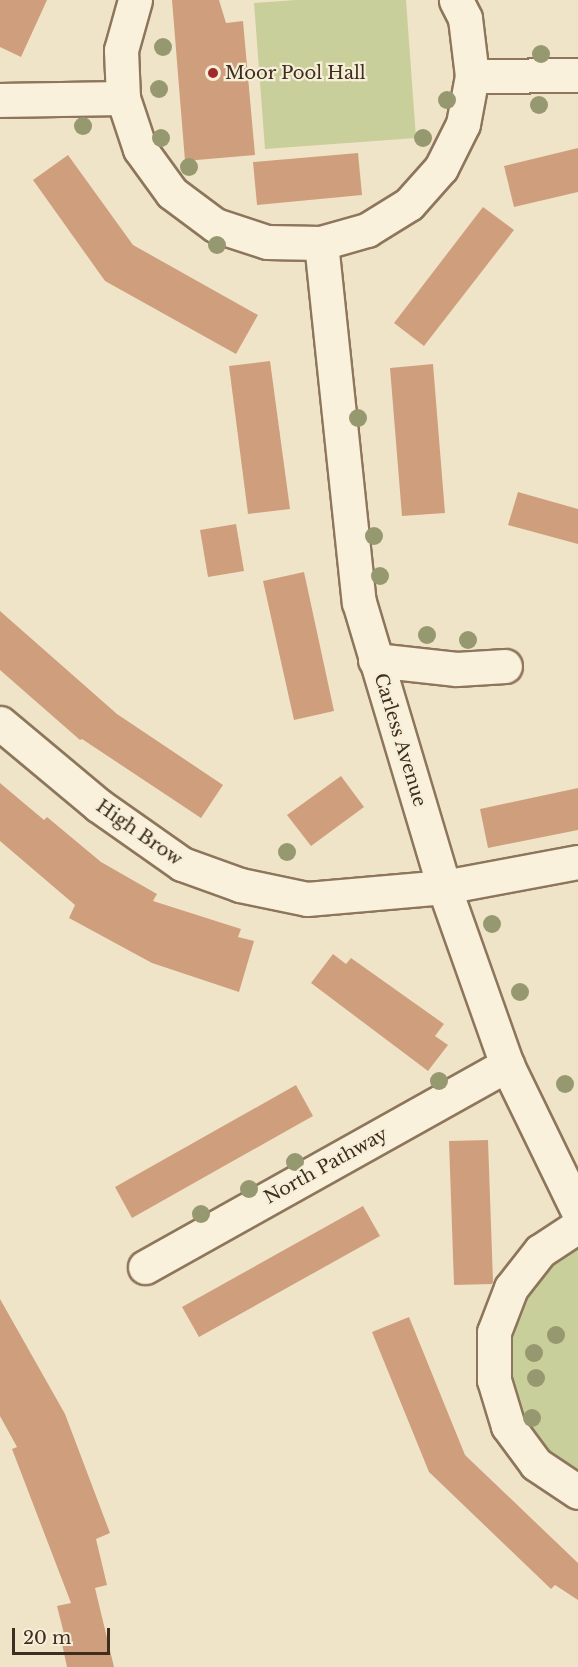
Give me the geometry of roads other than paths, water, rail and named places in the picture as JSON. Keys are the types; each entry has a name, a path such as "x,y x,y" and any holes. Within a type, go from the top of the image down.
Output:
{"street":[{"path":"131,1 121,50 123,98 140,149 172,193 215,225 267,242 321,243 368,230 409,204 441,168 463,124 472,76 465,18 456,0"},
{"path":"472,76 578,75"},
{"path":"0,100 123,98"},
{"name":"Carless Avenue","path":"321,243 359,602 444,887 507,1065 578,1211"},
{"path":"375,660 457,669 505,666"},
{"name":"High Brow","path":"0,723 98,806 182,864 240,885 307,899 444,887 578,862"},
{"name":"North Pathway","path":"145,1267 507,1065"},
{"path":"578,1226 540,1251 511,1288 494,1332 494,1380 508,1425 536,1464 578,1492"}],"place":[{"name":"Moor Pool Hall","path":"213,73"}]}
